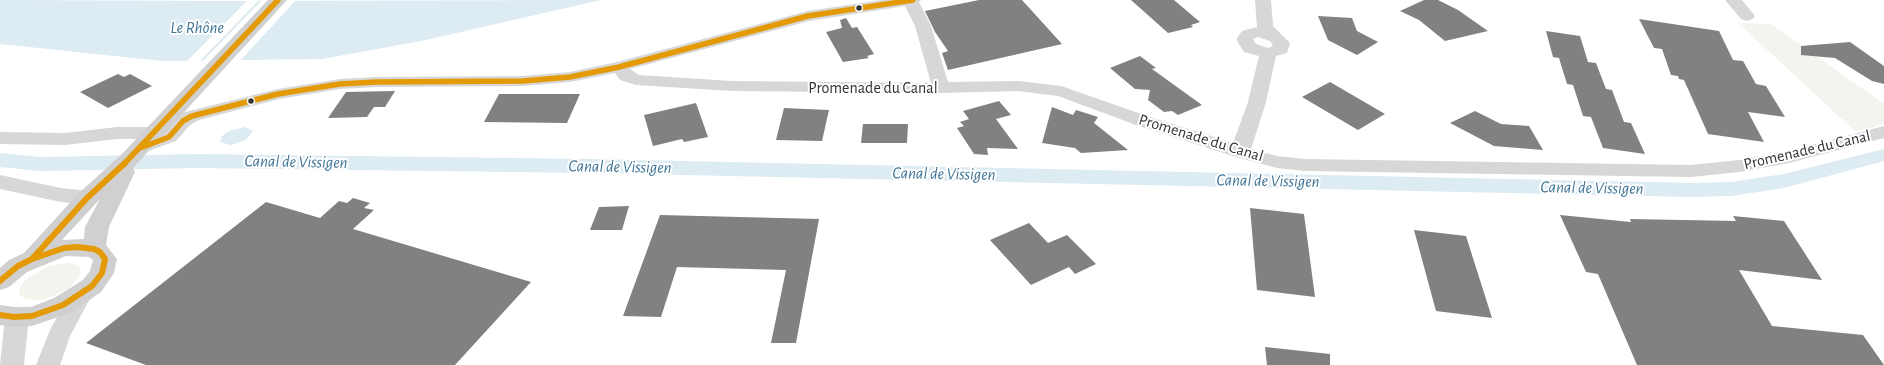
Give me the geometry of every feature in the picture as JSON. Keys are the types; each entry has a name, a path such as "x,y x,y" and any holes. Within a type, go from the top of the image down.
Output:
{"main road":[{"path":"32,259 88,198 133,157 278,0"},
{"path":"1,280 18,266 32,259 64,248 78,247 95,238 133,157"},
{"path":"7,316 32,316 48,311 81,295 92,286 104,267 105,259 100,252 95,238 93,200 88,198"}],"street":[{"path":"0,138 65,139 117,133 133,157 169,137 183,121 192,116 226,106 278,94 340,84 376,82 524,81 570,77 619,67 803,17 841,9 911,0 923,26 941,88"},
{"path":"1263,0 1265,27 1271,34 1280,40 1282,46 1278,51 1268,53 1250,48 1245,41 1248,35 1253,33 1271,34"},
{"path":"1733,0 1747,16"},
{"path":"1240,152 1257,102 1268,53"},
{"name":"Promenade du Canal","path":"619,67 630,78 654,82 820,88 941,88 1018,86 1061,91 1143,121 1240,152 1277,162 1305,165 1682,171 1739,166 1789,157 1884,132"},
{"path":"190,94 190,98 194,104 204,107 226,106"},
{"path":"0,182 88,198"},
{"path":"48,365 58,336 81,295"},
{"path":"7,316 16,327 12,365"}],"shaded area":[{"path":"1738,23 1771,24 1884,104 1884,124 1856,132"},
{"path":"66,263 74,264 79,267 81,271 80,276 69,288 41,300 25,299 20,295 19,290 28,278 47,267"}],"water":[{"name":"Le Rhône","path":"0,0 601,0 421,41 322,59 163,61 0,44"},
{"path":"245,127 253,131 246,140 231,145 220,142 222,136 229,131"}],"pier":[{"path":"248,0 259,0 199,62 186,62"},
{"path":"262,0 296,0 239,62 202,62"}],"building":[{"path":"979,0 1022,0 1062,44 948,70 942,53 948,51 935,32 925,11"},
{"path":"1131,0 1174,0 1200,22 1191,25 1193,27 1168,33"},
{"path":"1424,0 1438,0 1458,10 1488,31 1445,41 1419,20 1400,11"},
{"path":"1318,16 1352,18 1357,31 1378,42 1357,55 1328,40"},
{"path":"846,18 852,28 857,27 874,54 867,56 869,58 843,62 826,32 842,28 840,20"},
{"path":"1639,19 1719,31 1733,60 1743,61 1756,84 1766,86 1785,117 1748,112 1764,142 1708,134 1684,80 1679,79 1678,76 1671,75 1662,49 1654,48"},
{"path":"1546,31 1580,36 1588,62 1596,63 1606,89 1612,90 1624,122 1631,123 1645,154 1603,148 1591,117 1583,116 1573,85 1567,84 1559,58 1553,57"},
{"path":"1850,42 1884,66 1884,84 1872,81 1835,58 1801,55 1801,46"},
{"path":"1140,56 1156,68 1152,69 1202,105 1178,115 1172,111 1164,112 1148,100 1150,90 1135,89 1110,68"},
{"path":"118,74 124,77 130,74 152,86 108,108 80,92"},
{"path":"1330,82 1385,114 1358,130 1302,97"},
{"path":"395,91 385,107 374,107 367,117 328,118 346,92"},
{"path":"499,94 580,94 567,123 484,122"},
{"path":"999,101 1011,115 996,119 1018,149 987,148 988,155 974,154 957,128 964,126 960,122 969,119 963,111"},
{"path":"696,103 708,137 684,142 682,139 653,146 644,115"},
{"path":"1052,107 1073,115 1076,110 1098,117 1094,123 1128,150 1081,153 1075,148 1042,143"},
{"path":"784,108 829,110 822,141 776,140"},
{"path":"1475,111 1501,124 1529,126 1543,150 1494,146 1450,123"},
{"path":"863,124 908,124 907,143 861,143"},
{"path":"353,198 370,203 364,208 374,210 353,229 531,282 455,365 146,365 86,343 266,202 320,218 339,201 347,203"},
{"path":"629,206 622,230 590,230 599,207"},
{"path":"1250,208 1304,214 1315,297 1257,290"},
{"path":"660,215 819,219 796,343 771,343 786,270 677,267 661,317 623,316"},
{"path":"1560,215 1631,222 1630,219 1736,221 1733,216 1784,221 1822,280 1739,270 1772,326 1863,335 1884,365 1637,365 1598,274 1586,272"},
{"path":"1029,223 1048,243 1067,235 1096,264 1075,274 1069,267 1031,285 990,240"},
{"path":"1414,230 1466,236 1492,318 1436,311"},
{"path":"1265,347 1330,354 1330,365 1267,365"}],"waterway":[{"name":"Canal de Vissigen","path":"0,160 41,164 197,161 591,166 1692,190 1731,189 1784,181 1884,155"}],"transit line":[{"path":"32,259 87,198 131,158 278,0"},
{"path":"140,148 169,137 183,121 192,116 278,94 340,84 376,82 523,81 570,77 619,67 808,16 913,0"},
{"path":"0,281 18,266 32,259 64,248 78,247 94,249 100,252 105,259 102,273 92,286 63,305 32,316 14,317 0,315"}]}
